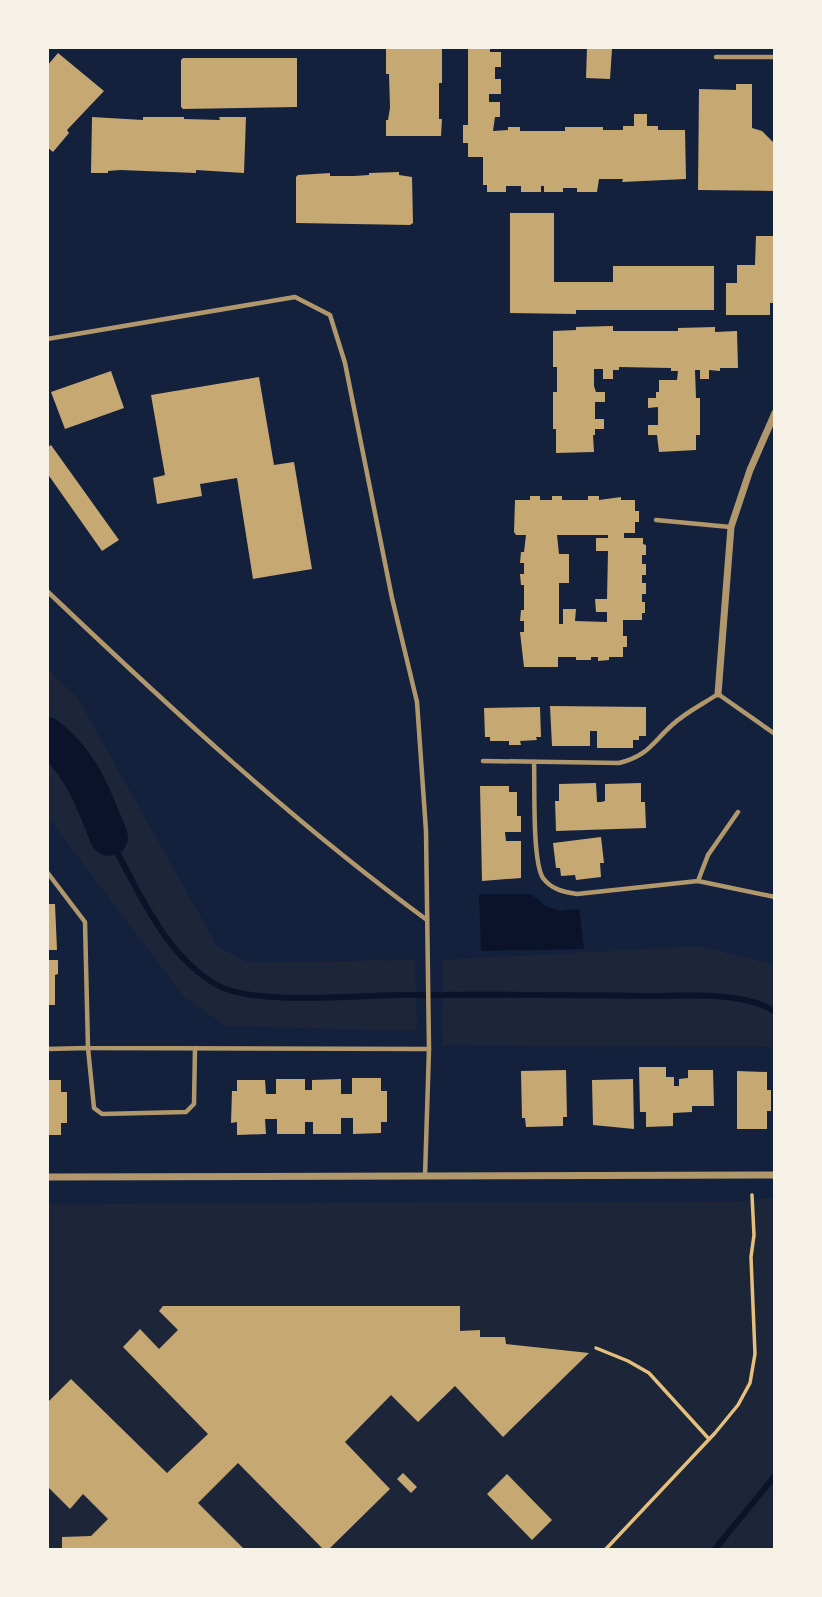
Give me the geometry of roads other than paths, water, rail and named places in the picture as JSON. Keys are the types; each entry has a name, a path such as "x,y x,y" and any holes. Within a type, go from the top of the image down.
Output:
{"street":[{"path":"719,694 731,527 750,470 775,414"},
{"path":"47,1177 775,1175"}],"lane":[{"path":"716,57 775,57"},
{"path":"47,339 295,297 330,315 345,363 392,598 417,702 426,831 429,1049 425,1176"},
{"path":"656,520 731,527"},
{"path":"47,592 150,689 282,806 427,921"},
{"path":"482,761 619,763 638,758 671,726 719,694 775,734"},
{"path":"534,762 538,868 551,887 576,894 698,881 775,897"},
{"path":"698,881 708,855 738,812"},
{"path":"47,872 85,922 88,1048 94,1108 102,1114 186,1112 194,1104 195,1048"},
{"path":"47,1049 429,1049"}],"waterway":[{"path":"47,736 78,770 109,837"},
{"path":"109,837 167,938 198,972 217,985 234,991 306,998 382,995 715,996 749,1001 775,1012"},
{"path":"714,1550 775,1476"}]}
